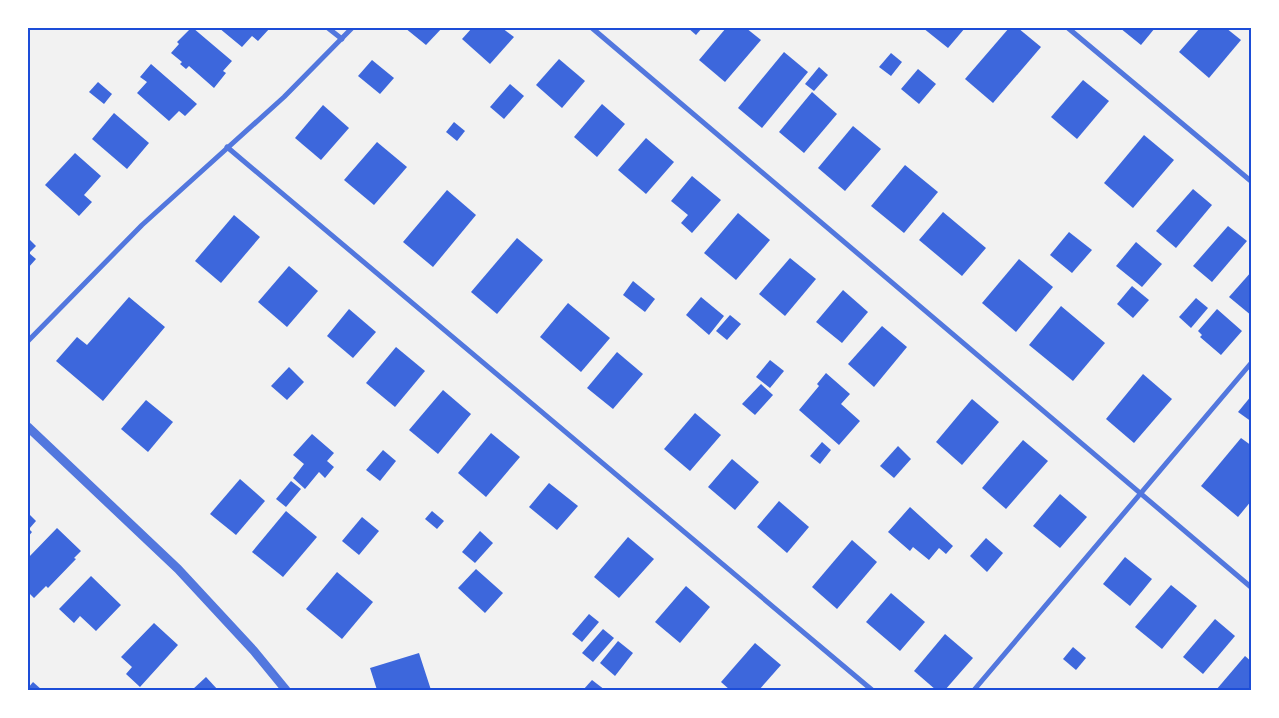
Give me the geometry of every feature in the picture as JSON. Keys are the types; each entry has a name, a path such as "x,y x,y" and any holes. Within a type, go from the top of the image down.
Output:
{"street":[{"path":"328,28 342,39"},
{"path":"28,341 142,225 284,97 352,28"},
{"path":"592,28 1252,588"},
{"path":"1068,28 1252,182"},
{"path":"227,147 872,690"},
{"path":"974,690 1252,362"},
{"path":"28,427 178,569 254,651 286,690"}],"building":[{"path":"191,28 232,61 223,71 226,73 214,88 189,66 186,69 180,64 182,62 171,53 179,44 177,42"},
{"path":"219,28 270,28 258,41 252,36 242,47"},
{"path":"405,28 442,28 426,45"},
{"path":"472,28 502,28 514,37 490,64 462,39"},
{"path":"688,28 702,28 696,35"},
{"path":"726,28 746,28 761,40 725,82 699,60"},
{"path":"923,28 965,28 948,48"},
{"path":"1009,28 1018,28 1041,47 993,103 965,79"},
{"path":"1120,28 1155,28 1141,45"},
{"path":"1200,28 1226,28 1241,40 1209,78 1179,52"},
{"path":"784,52 808,72 762,128 738,108"},
{"path":"891,53 902,62 891,76 879,67"},
{"path":"559,59 585,81 562,108 536,85"},
{"path":"372,60 394,78 380,94 358,76"},
{"path":"151,64 197,104 185,116 179,111 169,121 137,93 147,82 140,77"},
{"path":"819,67 828,75 814,91 805,84"},
{"path":"918,69 936,84 919,104 901,89"},
{"path":"1083,80 1109,101 1077,139 1051,117"},
{"path":"98,82 112,94 104,104 89,92"},
{"path":"510,84 524,96 504,119 490,107"},
{"path":"812,92 837,114 804,153 779,132"},
{"path":"602,104 625,124 597,157 574,137"},
{"path":"323,105 349,128 321,160 295,138"},
{"path":"114,113 149,143 127,169 92,139"},
{"path":"454,122 465,131 457,141 446,132"},
{"path":"853,126 881,149 845,191 818,168"},
{"path":"1144,135 1174,160 1133,208 1104,183"},
{"path":"646,138 674,162 646,194 618,170"},
{"path":"377,142 407,167 374,205 344,180"},
{"path":"75,153 101,176 84,195 92,202 79,216 45,185"},
{"path":"905,165 938,192 904,233 871,206"},
{"path":"692,176 721,200 692,233 681,223 688,215 671,201"},
{"path":"1193,189 1212,205 1176,248 1156,231"},
{"path":"447,190 476,215 433,267 403,242"},
{"path":"943,212 986,248 962,276 919,240"},
{"path":"738,213 770,240 736,280 704,253"},
{"path":"234,215 260,237 221,283 195,261"},
{"path":"1228,226 1247,241 1212,282 1193,266"},
{"path":"1069,232 1092,250 1072,273 1050,255"},
{"path":"28,238 36,246 29,253 36,259 28,268"},
{"path":"517,238 543,260 497,314 471,292"},
{"path":"1136,242 1162,264 1142,287 1116,266"},
{"path":"790,258 816,279 785,316 759,294"},
{"path":"1019,259 1053,287 1016,332 982,303"},
{"path":"289,266 318,291 287,327 258,302"},
{"path":"1252,271 1252,316 1229,297"},
{"path":"633,281 655,299 645,312 623,295"},
{"path":"1132,286 1149,300 1133,318 1117,304"},
{"path":"843,290 868,312 842,343 816,322"},
{"path":"129,297 165,327 103,401 56,361 77,337 87,345"},
{"path":"701,297 724,316 709,335 686,315"},
{"path":"1196,298 1208,308 1191,328 1179,317"},
{"path":"568,303 610,338 581,372 540,337"},
{"path":"1061,306 1105,343 1073,381 1029,345"},
{"path":"349,309 376,332 353,358 327,336"},
{"path":"1217,309 1242,331 1221,355 1200,337 1202,335 1198,331"},
{"path":"730,315 741,324 727,340 716,331"},
{"path":"882,326 907,347 874,387 848,364"},
{"path":"396,347 425,371 395,407 366,383"},
{"path":"617,352 643,374 613,409 587,388"},
{"path":"770,360 784,371 770,388 756,377"},
{"path":"289,367 304,382 287,400 271,386"},
{"path":"826,373 850,394 841,404 860,421 839,445 799,410 819,386 817,384"},
{"path":"1143,374 1172,399 1134,443 1106,419"},
{"path":"761,384 773,395 755,415 742,404"},
{"path":"443,390 471,414 438,454 409,430"},
{"path":"1252,395 1252,422 1238,412"},
{"path":"972,399 999,422 962,465 936,442"},
{"path":"146,400 173,422 148,452 121,429"},
{"path":"695,413 721,435 690,471 664,449"},
{"path":"491,433 520,457 486,497 458,473"},
{"path":"312,434 334,453 327,461 334,467 325,478 319,472 305,489 293,478 304,464 293,455"},
{"path":"1241,438 1252,446 1252,500 1238,517 1201,486"},
{"path":"1023,440 1048,461 1006,509 982,488"},
{"path":"822,442 831,450 820,464 810,456"},
{"path":"898,446 911,459 894,478 880,466"},
{"path":"383,450 396,461 380,481 366,470"},
{"path":"732,459 759,482 735,510 708,487"},
{"path":"240,479 265,501 236,535 210,514"},
{"path":"291,481 301,489 286,507 276,499"},
{"path":"549,483 578,506 557,530 529,507"},
{"path":"1060,494 1087,517 1060,548 1033,526"},
{"path":"779,501 809,527 787,553 757,527"},
{"path":"910,507 953,546 946,554 939,548 929,560 913,547 910,551 888,532"},
{"path":"286,511 317,537 283,577 252,552"},
{"path":"432,511 444,521 437,529 425,519"},
{"path":"28,513 36,521 29,529 32,532 28,537"},
{"path":"362,517 379,531 359,555 342,541"},
{"path":"57,528 81,551 74,558 76,559 48,588 46,586 34,598 28,592 28,558"},
{"path":"480,531 493,543 475,563 462,552"},
{"path":"628,537 654,559 619,598 594,577"},
{"path":"986,538 1003,553 987,572 970,556"},
{"path":"852,540 877,562 837,609 812,587"},
{"path":"1125,557 1152,579 1130,606 1103,584"},
{"path":"476,569 503,593 485,613 458,588"},
{"path":"337,572 373,602 342,639 306,609"},
{"path":"91,576 121,605 96,631 80,616 74,623 59,609"},
{"path":"1171,585 1197,606 1162,649 1135,627"},
{"path":"686,586 710,607 680,643 655,622"},
{"path":"891,593 925,622 900,651 866,622"},
{"path":"589,614 599,622 582,642 572,634"},
{"path":"1215,619 1235,636 1203,674 1183,657"},
{"path":"154,623 178,645 140,687 126,674 132,667 121,657"},
{"path":"603,629 614,638 593,662 582,653"},
{"path":"945,634 973,658 945,690 936,690 914,671"},
{"path":"618,641 633,653 615,676 600,663"},
{"path":"755,643 781,665 759,690 730,690 721,682"},
{"path":"1073,647 1086,658 1076,670 1063,659"},
{"path":"419,653 431,690 397,690 396,688 377,690 370,668"},
{"path":"1245,656 1252,662 1252,690 1216,690"},
{"path":"206,677 218,690 192,690"},
{"path":"592,680 605,690 583,690"},
{"path":"33,682 42,690 28,690"}]}
